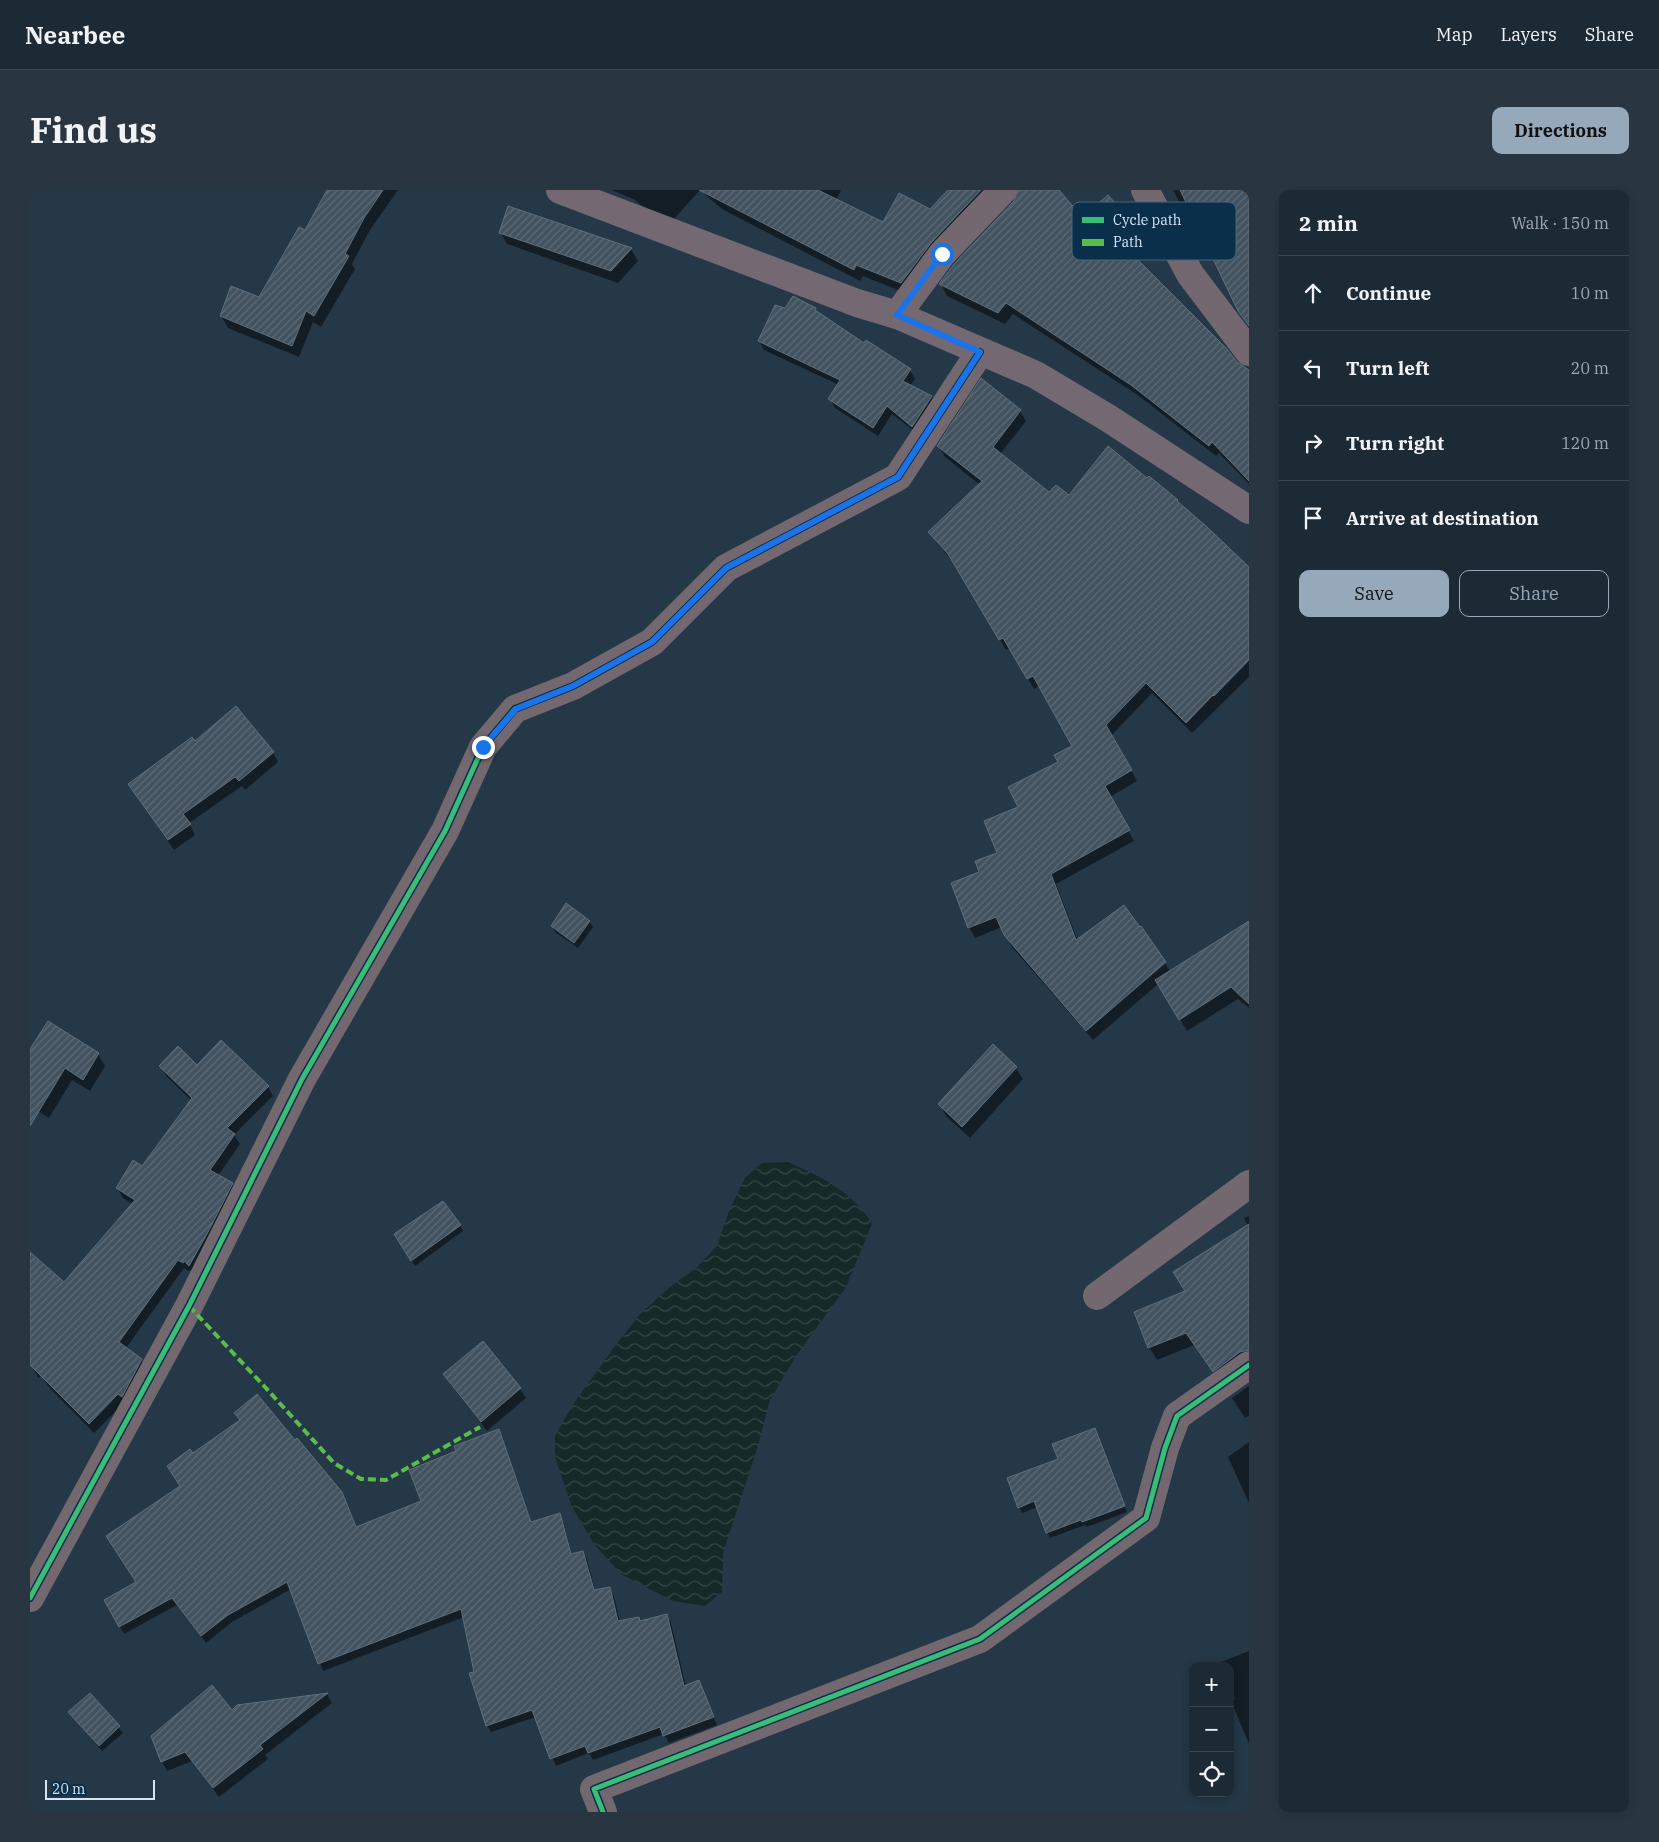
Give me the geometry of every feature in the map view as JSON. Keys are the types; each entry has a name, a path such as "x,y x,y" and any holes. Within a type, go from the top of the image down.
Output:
{"street":[{"path":"560,190 857,303 897,315 1036,376 1100,413 1249,510"},
{"path":"897,315 942,254 1003,190"},
{"path":"1145,190 1151,202"},
{"path":"1182,260 1190,274 1249,352"},
{"path":"30,1598 189,1306 302,1079 445,831 483,747 516,709 573,686 652,642 726,568 898,477 980,352"},
{"path":"1097,1296 1249,1184"},
{"path":"603,1812 594,1789 980,1639 1146,1518 1165,1448 1177,1416 1249,1365"}],"water":[{"path":"788,1162 812,1173 846,1194 865,1213 872,1224 846,1287 796,1356 770,1400 757,1449 723,1553 722,1592 705,1606 673,1601 621,1574 594,1544 572,1507 555,1457 555,1436 574,1403 640,1314 670,1287 697,1267 717,1246 729,1211 745,1178 762,1163"}],"building":[{"path":"327,190 383,190 364,218 345,254 349,256 314,316 306,311 292,346 220,316 231,286 259,297 299,227 305,230"},
{"path":"699,190 818,190 883,222 899,193 930,209 948,190 981,190 931,243 901,283 856,265 854,270"},
{"path":"1018,190 1059,190 1072,205 1072,260 1138,260 1226,348 1237,362 1249,370 1249,481 1212,442 1209,446 1131,385 1006,303 998,313 939,284 954,264 1014,201"},
{"path":"1180,190 1249,190 1249,326 1238,311 1214,260 1236,260 1236,202 1186,202"},
{"path":"1108,195 1114,202 1100,202"},
{"path":"508,206 632,248 611,271 499,233"},
{"path":"793,296 816,308 815,310 864,343 866,340 911,369 903,381 932,396 912,427 887,406 873,428 828,399 840,380 758,341 775,305 785,308"},
{"path":"981,378 1021,410 993,447 1049,492 1056,485 1069,495 1108,446 1147,478 1149,476 1178,500 1249,567 1249,660 1186,723 1146,683 1106,725 1132,770 1105,786 1130,830 1051,874 1076,940 1124,905 1166,962 1086,1031 1004,935 996,917 968,928 951,883 979,872 975,861 997,853 984,821 1018,807 1008,787 1058,762 1054,755 1072,746 1033,676 1027,679 1003,638 999,640 948,554 928,532 982,481 937,446"},
{"path":"236,706 274,752 239,781 235,777 183,814 191,824 168,840 128,784 192,737 195,741"},
{"path":"566,903 590,921 574,943 551,926"},
{"path":"1249,921 1249,1004 1231,987 1179,1020 1155,980"},
{"path":"48,1021 99,1053 83,1080 65,1068 30,1126 30,1049"},
{"path":"221,1040 269,1086 227,1128 235,1134 210,1170 233,1183 189,1266 184,1261 183,1263 178,1260 119,1342 142,1359 122,1397 118,1394 89,1424 30,1365 30,1252 64,1282 135,1200 116,1188 133,1160 142,1166 192,1098 159,1066 178,1046 197,1065"},
{"path":"993,1044 1017,1067 962,1127 938,1104"},
{"path":"443,1201 461,1225 411,1261 394,1234"},
{"path":"1249,1224 1249,1350 1240,1352 1213,1372 1186,1333 1148,1348 1134,1312 1185,1291 1173,1272"},
{"path":"483,1341 521,1388 481,1422 443,1374"},
{"path":"257,1394 342,1492 356,1527 421,1501 409,1470 456,1451 454,1446 499,1429 531,1522 560,1513 571,1554 583,1551 594,1590 610,1587 618,1621 639,1617 640,1621 667,1614 684,1686 699,1680 714,1717 663,1736 660,1727 588,1753 585,1746 550,1759 532,1710 486,1726 469,1673 474,1672 461,1609 318,1664 287,1582 228,1615 201,1636 172,1598 119,1627 104,1600 136,1582 106,1536 180,1486 167,1466 190,1449 193,1453 240,1420 234,1413"},
{"path":"1095,1428 1125,1506 1046,1533 1034,1501 1018,1508 1007,1478 1058,1459 1052,1444"},
{"path":"212,1685 232,1710 237,1705 328,1693 260,1745 263,1749 213,1788 185,1752 161,1762 151,1736"},
{"path":"90,1693 120,1726 99,1746 68,1712"}],"marked path":[{"path":"189,1306 334,1463 361,1479 386,1480 480,1427"}],"cycle path":[{"path":"30,1598 189,1306 302,1079 445,831 483,747 515,709 573,686 652,642 726,568 898,477 980,352"},
{"path":"603,1812 594,1789 980,1639 1146,1518 1165,1448 1177,1416 1249,1365"}],"route":[{"path":"483,747 516,709 573,686 652,642 726,568 898,477 980,352 897,315 942,254"}]}
